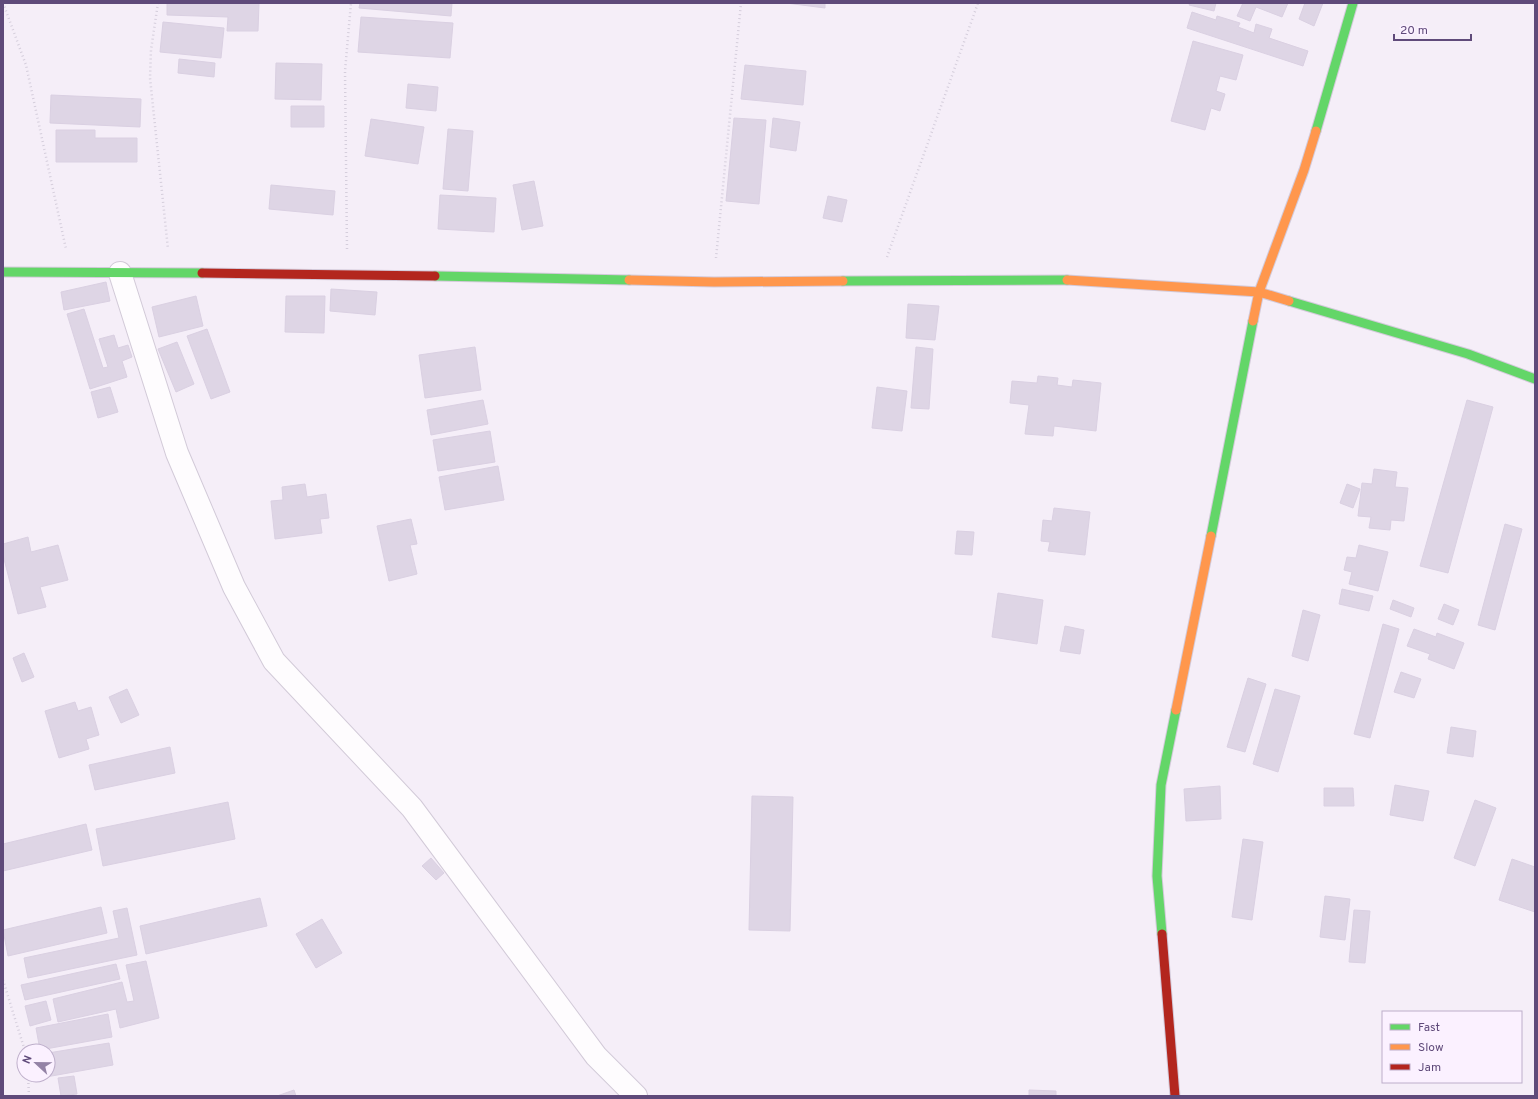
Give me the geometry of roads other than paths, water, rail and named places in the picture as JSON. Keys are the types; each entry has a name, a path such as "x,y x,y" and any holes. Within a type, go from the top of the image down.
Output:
{"street":[{"path":"1175,1096 1157,876 1161,785 1259,292 1304,170 1353,3"},
{"path":"3,272 348,274 714,282 1058,279 1259,292 1468,354 1535,379"},
{"path":"120,273 177,453 234,587 274,660 412,808 596,1056 636,1096"}]}
